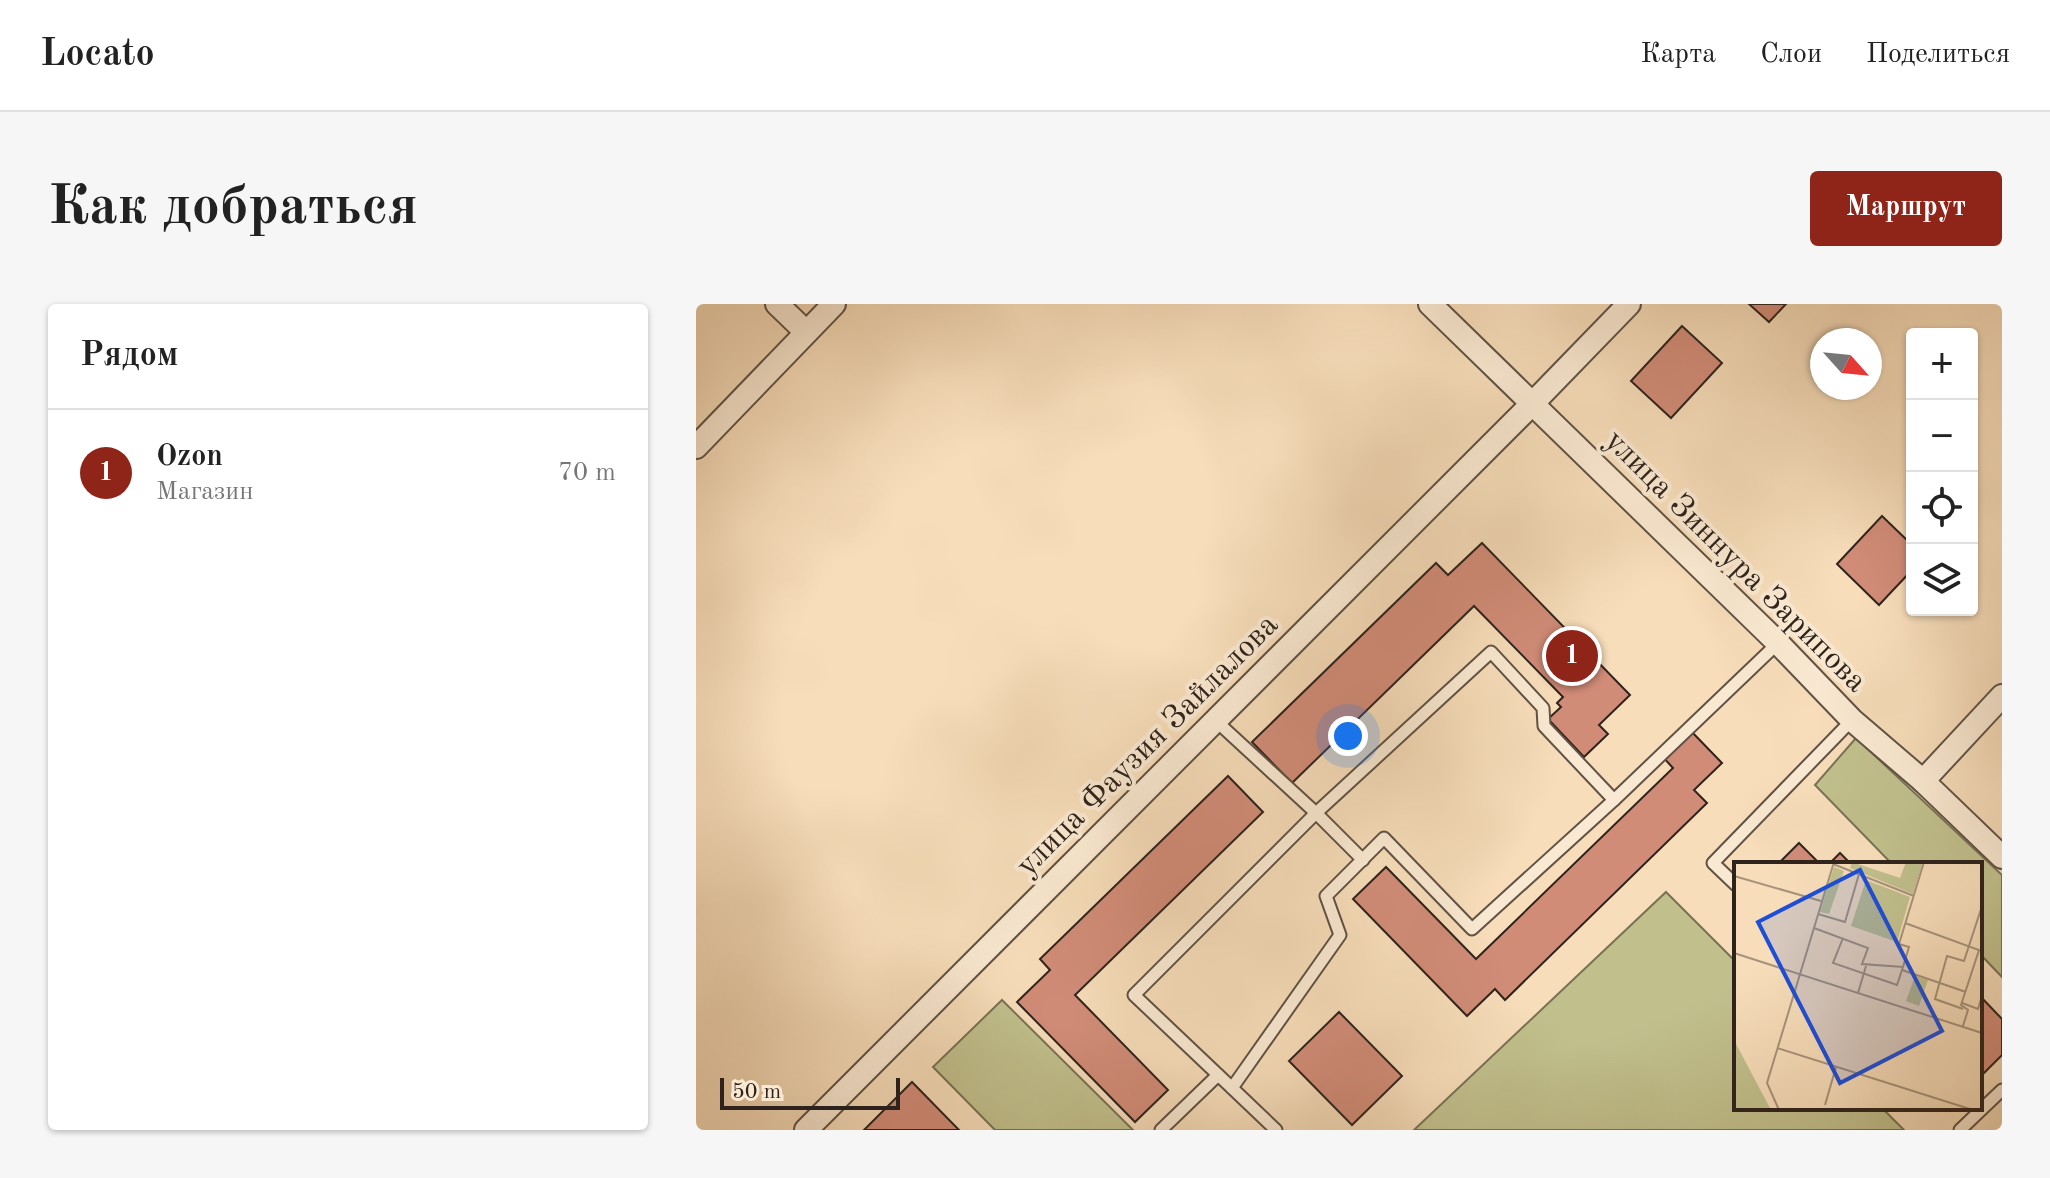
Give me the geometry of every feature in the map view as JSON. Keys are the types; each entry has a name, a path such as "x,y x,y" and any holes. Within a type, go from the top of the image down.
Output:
{"street":[{"path":"777,304 806,332"},
{"path":"696,447 834,304"},
{"name":"улица Зиннура Зарипова","path":"1430,304 1778,643 1852,720 1923,781 2002,857"},
{"name":"улица Фаузия Зайлалова","path":"806,1130 1629,304"},
{"path":"1923,781 2002,696"}],"lane":[{"path":"1232,1088 1340,935 1326,896 1384,838 1472,929 1614,800 1778,643"},
{"path":"1276,1130 1134,995 1316,813 1491,652 1543,708 1544,726 1614,800"},
{"path":"1215,720 1363,860"},
{"path":"1734,883 1713,863 1852,720"},
{"path":"1161,1130 1218,1075"},
{"path":"1982,1105 2002,1090"},
{"path":"1960,1130 1972,1112"}],"shaded area":[{"path":"1856,738 2002,875 2002,977 1982,956 1982,862 1890,862 1815,785"},
{"path":"1666,892 1734,960 1734,1110 1884,1110 1904,1130 1414,1130"},
{"path":"1002,1000 1133,1130 995,1130 933,1067"}],"building":[{"path":"1749,304 1786,304 1769,322"},
{"path":"1682,326 1722,363 1671,418 1631,381"},
{"path":"1882,516 1906,539 1906,576 1879,605 1837,564"},
{"path":"1482,543 1630,695 1599,725 1608,734 1584,757 1548,719 1561,707 1557,703 1563,697 1474,606 1292,783 1252,742 1436,563 1448,575"},
{"path":"1689,729 1722,763 1694,790 1707,803 1505,1000 1495,989 1467,1016 1353,899 1386,867 1476,959 1673,768 1661,755"},
{"path":"1228,776 1263,812 1075,995 1168,1090 1135,1122 1017,1002 1050,970 1040,959"},
{"path":"1799,843 1818,862 1780,862"},
{"path":"1840,853 1849,862 1831,862"},
{"path":"1982,998 2002,1019 2002,1055 1983,1074"},
{"path":"1339,1012 1402,1076 1352,1125 1289,1061"},
{"path":"912,1082 959,1130 864,1130"}],"place":[{"name":"Ozon","path":"1572,656"}]}
